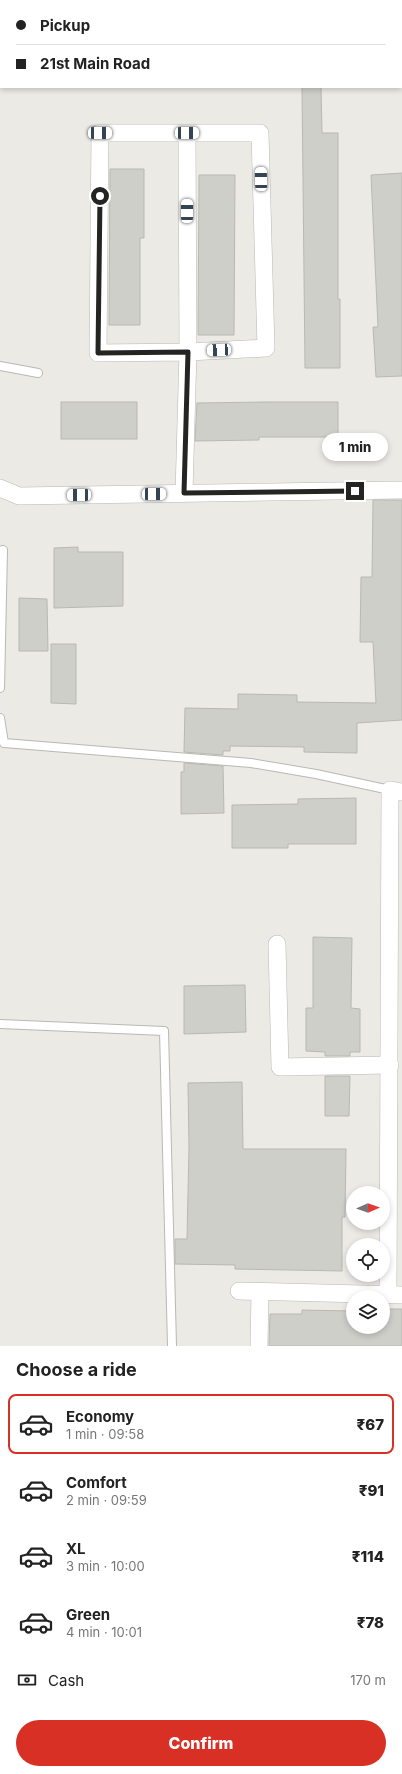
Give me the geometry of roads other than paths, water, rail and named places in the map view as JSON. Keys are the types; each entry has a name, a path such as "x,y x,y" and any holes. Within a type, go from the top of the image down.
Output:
{"street":[{"path":"100,133 260,133 266,348 188,352 98,353 100,133"},
{"path":"184,493 188,352 187,133"},
{"path":"0,488 19,496 402,490"},
{"path":"239,1292 395,1294 396,1086 390,1065 396,976 396,791"},
{"path":"277,944 280,1067 390,1065"},
{"path":"259,1346 260,1292"}],"lane":[{"path":"0,366 38,373"},
{"path":"0,688 3,550"},
{"path":"0,718 4,743 250,763 316,774 396,791"},
{"path":"0,1024 164,1031 172,1346"}]}
